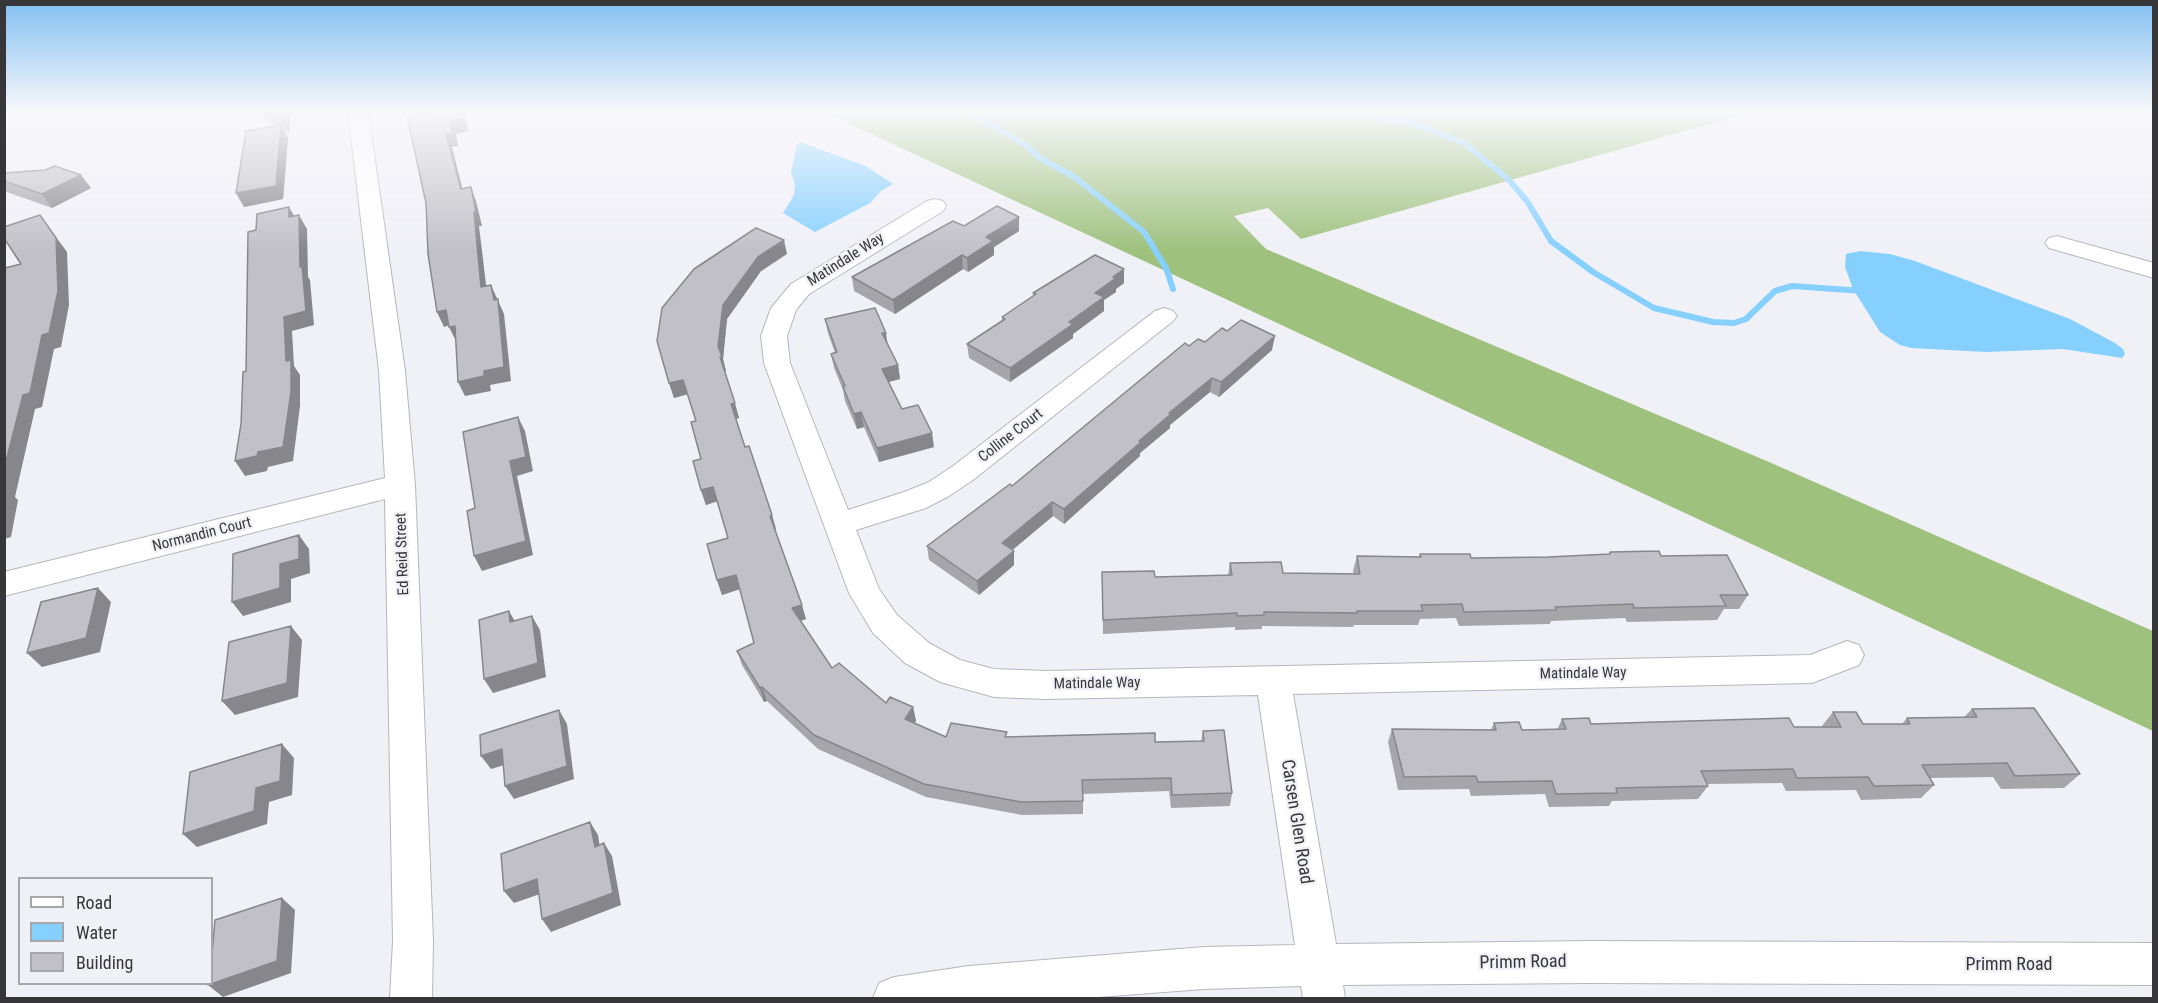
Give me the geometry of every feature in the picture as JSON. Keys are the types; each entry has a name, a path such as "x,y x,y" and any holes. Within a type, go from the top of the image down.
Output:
{"street":[{"name":"Ed Reid Street","path":"364,158 392,371 400,485 413,941 411,999"},
{"name":"Matindale Way","path":"935,206 800,289 784,308 774,336 777,363 865,593 885,624 917,652 952,672 994,683 1045,685 1812,669 1847,655"},
{"path":"2057,243 2154,271"},
{"name":"Colline Court","path":"839,524 915,500 939,489 963,473 1164,316"},
{"name":"Normandin Court","path":"4,584 400,485"},
{"name":"Carsen Glen Road","path":"1273,680 1321,982"},
{"name":"Primm Road","path":"894,999 969,987 1180,970 1321,982 1589,962 2154,964"}],"green space":[{"path":"922,158 1590,158 1301,239 1268,208 1234,216 1266,249 1769,462 2153,631 2153,731"}],"water":[{"path":"794,158 843,158 866,166 893,184 881,191 870,203 815,232 783,213 794,195 795,185 791,172"},
{"path":"1860,251 1890,254 1915,261 2070,319 2115,343 2123,349 2125,354 2122,358 2063,349 1986,352 1911,348 1900,345 1880,332 1853,289 1845,267 1846,254"}],"building":[{"path":"242,158 278,158 276,186 236,193"},
{"path":"416,158 452,158 461,189 471,187 476,212 474,212 481,287 491,285 494,300 498,299 504,367 484,371 484,376 458,382 455,326 449,327 446,310 437,312 428,254 426,203"},
{"path":"55,166 81,175 42,194 4,181 4,173 45,170"},
{"path":"997,206 1019,217 986,237 993,241 967,258 962,255 893,300 852,277 953,221 964,226"},
{"path":"289,207 289,217 299,215 300,267 302,266 306,311 284,317 286,361 291,360 291,392 283,447 258,452 257,456 235,461 241,424 243,372 246,371 248,232 256,230 257,214"},
{"path":"40,215 56,238 58,291 49,333 42,335 30,393 23,395 4,469 5,268 21,264 4,238 4,227"},
{"path":"756,228 784,240 758,257 723,305 718,346 735,403 731,404 745,447 749,446 772,515 770,516 802,605 792,608 832,668 839,663 886,703 890,697 913,707 905,719 946,737 951,723 1007,732 1005,737 1155,733 1155,742 1204,741 1203,731 1224,730 1232,793 1172,795 1171,778 1082,780 1083,801 1021,802 924,784 814,735 762,687 760,688 737,651 754,643 736,575 717,580 707,544 728,538 713,487 701,490 693,461 701,459 691,422 696,421 683,380 669,383 657,341 662,308 694,269"},
{"path":"1095,255 1124,269 1113,277 1116,278 1095,293 1104,297 1069,322 1073,324 1010,368 967,344 1005,319 1002,317 1036,294 1033,293"},
{"path":"875,308 886,333 882,333 898,365 882,369 902,409 918,405 932,433 877,448 861,412 854,414 843,387 845,386 831,354 837,352 825,319"},
{"path":"1241,320 1275,336 1221,382 1212,378 1169,413 1171,414 1139,441 1141,442 1064,509 1052,502 1002,543 1014,551 977,581 927,546 1010,484 1012,486 1185,343 1189,346 1198,339 1205,342 1222,328 1227,331"},
{"path":"518,417 526,457 510,461 526,541 474,556 467,511 475,508 463,432"},
{"path":"299,535 299,559 280,564 280,588 232,602 233,554"},
{"path":"1659,551 1661,556 1727,555 1748,595 1720,595 1726,606 1634,608 1633,604 1555,607 1556,610 1464,612 1462,604 1421,605 1423,611 1264,612 1264,615 1237,616 1237,613 1103,620 1102,572 1154,571 1155,577 1232,575 1230,563 1281,562 1283,573 1360,574 1357,556 1421,557 1420,554 1470,554 1471,558 1548,557"},
{"path":"98,588 86,638 27,653 41,602"},
{"path":"509,611 510,622 532,616 538,663 484,679 479,620"},
{"path":"291,626 287,683 222,701 229,642"},
{"path":"2034,708 2080,774 2015,776 2007,763 1922,765 1934,785 1874,786 1868,777 1797,778 1793,769 1701,771 1708,786 1616,788 1617,793 1556,794 1552,781 1478,782 1476,776 1404,777 1392,729 1496,730 1494,723 1519,722 1522,730 1566,729 1562,719 1589,718 1591,724 1789,718 1794,727 1841,727 1833,712 1856,712 1863,724 1910,724 1907,718 1977,717 1972,709"},
{"path":"559,710 567,766 505,786 502,749 481,756 480,735"},
{"path":"282,744 280,781 256,788 254,811 183,834 190,772"},
{"path":"590,822 595,847 604,843 613,893 542,919 537,879 504,891 501,854"},
{"path":"282,898 277,961 213,984 215,920"}],"waterway":[{"path":"1040,158 1073,176 1144,232 1166,268 1173,289"},
{"path":"1482,158 1508,179 1527,201 1551,241 1593,272 1654,308 1713,322 1734,323 1746,319 1775,291 1792,286 1863,291"}]}
